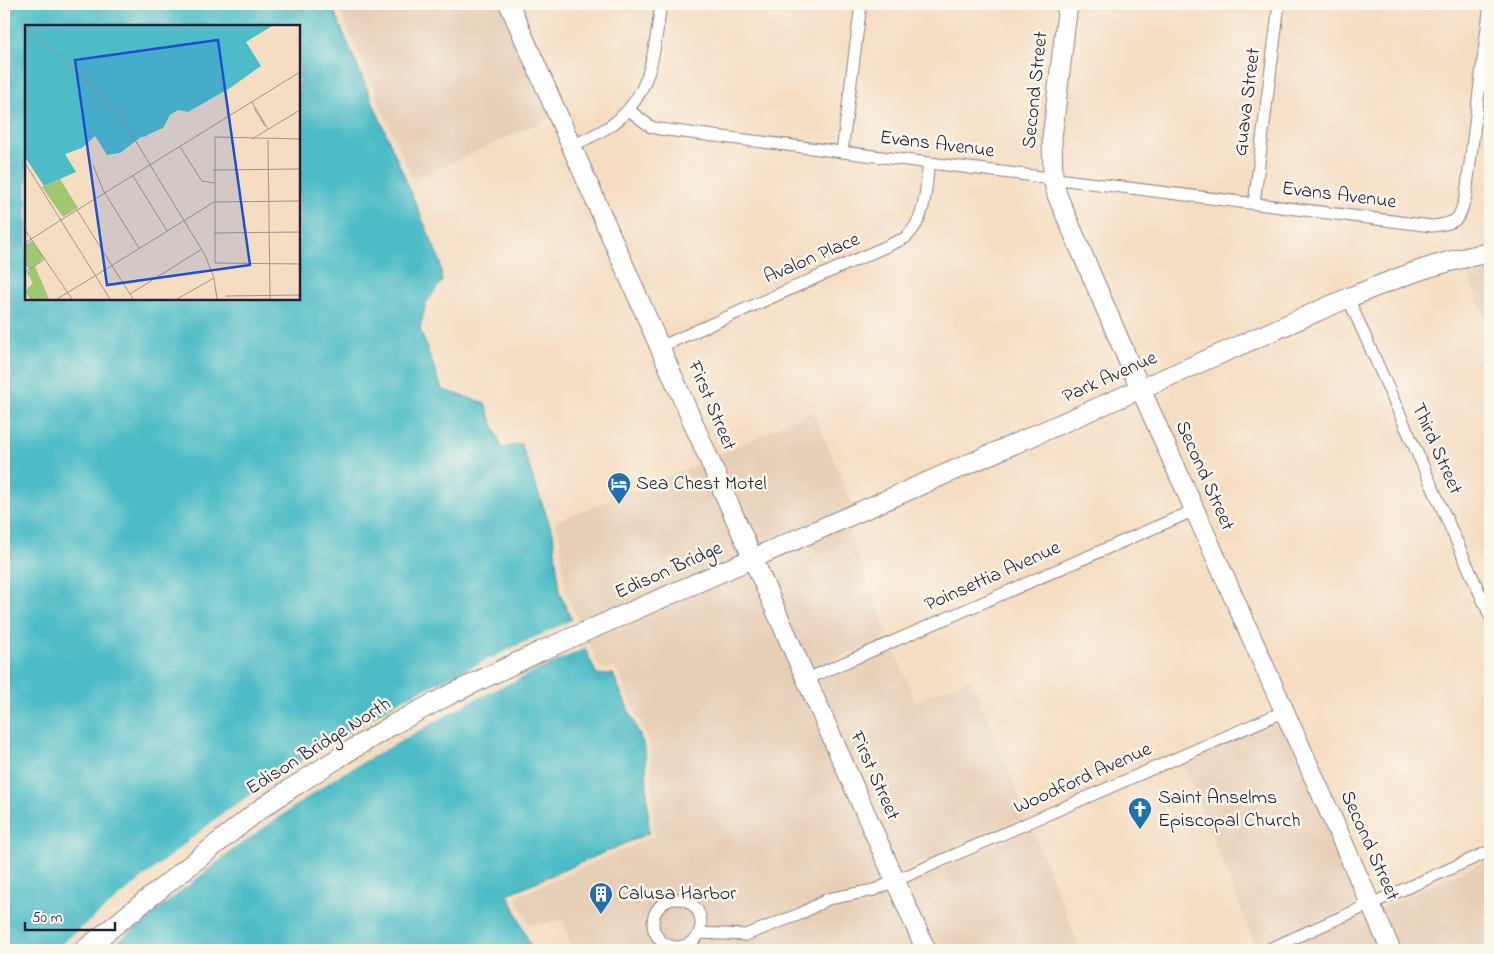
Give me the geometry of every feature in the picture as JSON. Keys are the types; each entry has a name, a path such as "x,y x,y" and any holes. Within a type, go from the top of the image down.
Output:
{"main road":[{"name":"First Street","path":"509,4 926,950"},
{"name":"Second Street","path":"1068,4 1052,138 1053,179 1064,214 1140,389 1391,950"},
{"name":"Park Avenue","path":"753,559 1348,298 1432,266 1490,253"},
{"name":"Edison Bridge","path":"604,625 753,559"},
{"name":"Edison Bridge North","path":"84,950 259,810 343,755 394,724 449,695 541,651 604,625"}],"street":[{"path":"572,146 612,125 629,110 647,81 661,4"},
{"path":"842,152 861,4"},
{"name":"Guava Street","path":"1254,204 1279,4"},
{"name":"Evans Avenue","path":"629,110 651,127 658,130 1432,226 1449,224 1460,216 1466,195 1490,4"},
{"name":"Avalon Place","path":"660,347 905,238 920,218 929,163"},
{"name":"Third Street","path":"1348,298 1490,616"},
{"name":"Poinsettia Avenue","path":"807,679 1195,510"},
{"name":"Woodford Avenue","path":"896,881 1285,711"},
{"path":"1267,950 1490,851"},
{"path":"699,933 746,935 800,914 828,899 874,890 896,881"},
{"path":"683,900 696,909 700,917 699,933 695,940 682,947 674,948 666,945 655,935 653,920 655,912 667,901 683,900"}],"shaded area":[{"path":"337,4 502,4 552,117 413,180"},
{"path":"1490,260 1490,332 1464,265"},
{"path":"813,411 853,506 756,551 715,456"},
{"path":"703,462 744,556 581,627 566,593 559,532 555,522"},
{"path":"846,526 889,636 810,670 762,562"},
{"path":"749,568 919,950 571,950 564,920 530,925 516,897 651,838 654,835 651,746 618,672 614,668 605,669 599,666 587,639"},
{"path":"894,648 915,701 971,678 1027,816 899,872 816,682"},
{"path":"1281,720 1362,901 1256,948 1183,763"},
{"path":"1032,829 1081,950 934,950 905,884"},
{"path":"1490,859 1490,950 1399,950 1380,908"},
{"path":"1367,913 1384,950 1283,950"}],"water":[{"path":"4,4 331,4 440,261 442,281 426,303 420,329 440,384 443,390 485,403 502,448 521,444 553,534 560,594 597,675 613,674 645,748 649,833 508,894 531,947 537,950 4,950"}],"pier":[{"path":"574,619 587,647 477,698 336,777 235,848 107,950 54,950 223,813 309,756 399,701"}],"place":[{"name":"Sea Chest Motel","path":"619,505"},
{"name":"Saint Anselms Episcopal Church","path":"1140,830"},
{"name":"Calusa Harbor","path":"601,915"}]}
